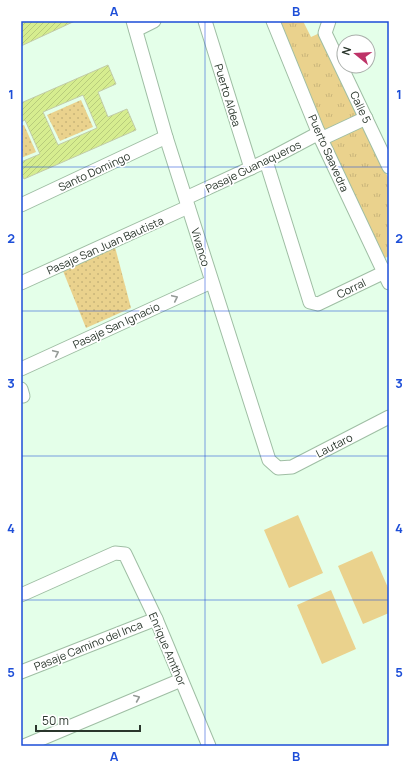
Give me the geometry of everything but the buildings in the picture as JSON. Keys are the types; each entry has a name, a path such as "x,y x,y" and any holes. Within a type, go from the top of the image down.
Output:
{"street":[{"path":"135,25 154,21"},
{"name":"Puerto Aldea","path":"205,21 251,168"},
{"name":"Puerto Saavedra","path":"273,21 320,136 387,275"},
{"name":"Calle 5","path":"328,23 325,33 389,167"},
{"name":"Vivanco","path":"135,25 166,137 211,282 269,460 278,468"},
{"name":"Pasaje Guanaqueros","path":"187,202 251,168 320,136 366,118"},
{"name":"Santo Domingo","path":"21,205 166,137"},
{"name":"Corral","path":"266,161 308,300 313,304 318,304 387,275"},
{"name":"Pasaje San Juan Bautista","path":"21,283 187,202"},
{"name":"Pasaje San Ignacio","path":"21,369 211,282"},
{"name":"Lautaro","path":"278,468 292,467 389,417"},
{"name":"Enrique Amthor","path":"21,595 115,553 125,554 156,618 209,746"},
{"name":"Pasaje Camino del Inca","path":"21,672 156,618"},
{"path":"24,746 182,680"}],"green space":[{"path":"275,21 303,21 311,37 322,32 336,63 336,74 341,74 361,119 324,135"},
{"path":"81,100 93,127 60,141 47,115"},
{"path":"24,125 36,152 21,158 21,126"},
{"path":"362,125 389,179 389,256 385,258 326,140"},
{"path":"115,247 131,308 86,328 63,271"},
{"path":"298,515 323,573 289,588 264,530"},
{"path":"372,551 389,590 389,613 363,624 338,566"},
{"path":"331,590 356,649 322,664 297,605"}]}
